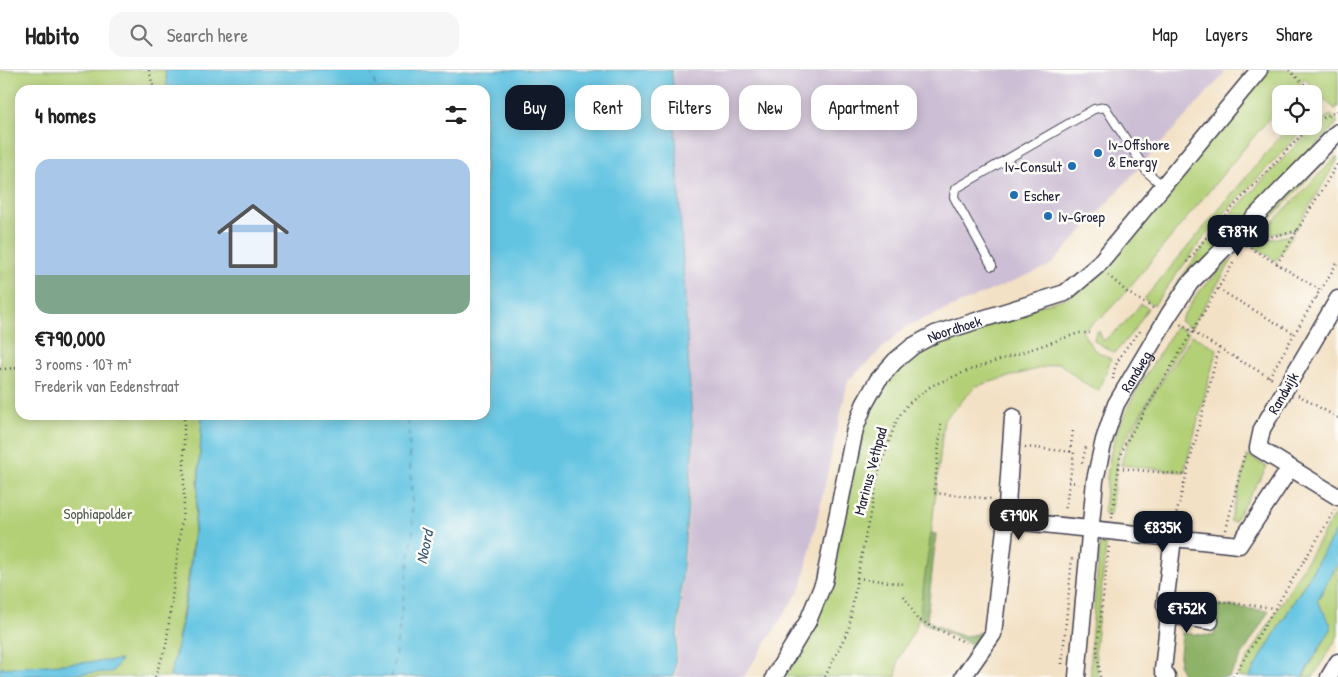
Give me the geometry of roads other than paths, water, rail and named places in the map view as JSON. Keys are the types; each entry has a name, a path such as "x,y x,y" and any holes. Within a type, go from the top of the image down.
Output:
{"street":[{"name":"Noordhoek","path":"774,677 808,622 824,582 855,429 864,404 878,380 914,346 935,334 1065,293 1097,266 1258,70"},
{"name":"Randweg","path":"1077,677 1089,528 1096,472 1116,404 1168,316 1190,283 1338,132"},
{"name":"Randwijk","path":"1290,468 1258,448 1262,429 1336,303"},
{"path":"963,677 981,653 992,634 1006,520 1013,417"},
{"path":"1006,520 1240,545 1290,468 1338,496"},
{"path":"1167,677 1163,670 1168,615 1165,605 1173,538"},
{"path":"1168,615 1210,621"},
{"path":"1329,677 1338,662"}],"lane":[{"path":"992,266 954,197 955,189 1094,109 1105,107 1147,172 1163,186"}],"water":[{"name":"Noord","path":"165,70 672,70 673,85 651,85 651,130 675,130 693,442 674,677 170,677 178,645 189,580 202,420 490,420 490,85 167,85"},
{"path":"1338,528 1338,563 1317,601 1331,625 1331,629 1302,677 1249,677"},
{"path":"121,660 112,672 0,677 0,668"}],"place":[{"name":"Iv-Offshore & Energy","path":"1098,153"},
{"name":"Iv-Consult","path":"1072,166"},
{"name":"Escher","path":"1014,195"},
{"name":"Iv-Groep","path":"1048,216"}],"park label":[{"name":"Sophiapolder","path":"98,513"}]}
